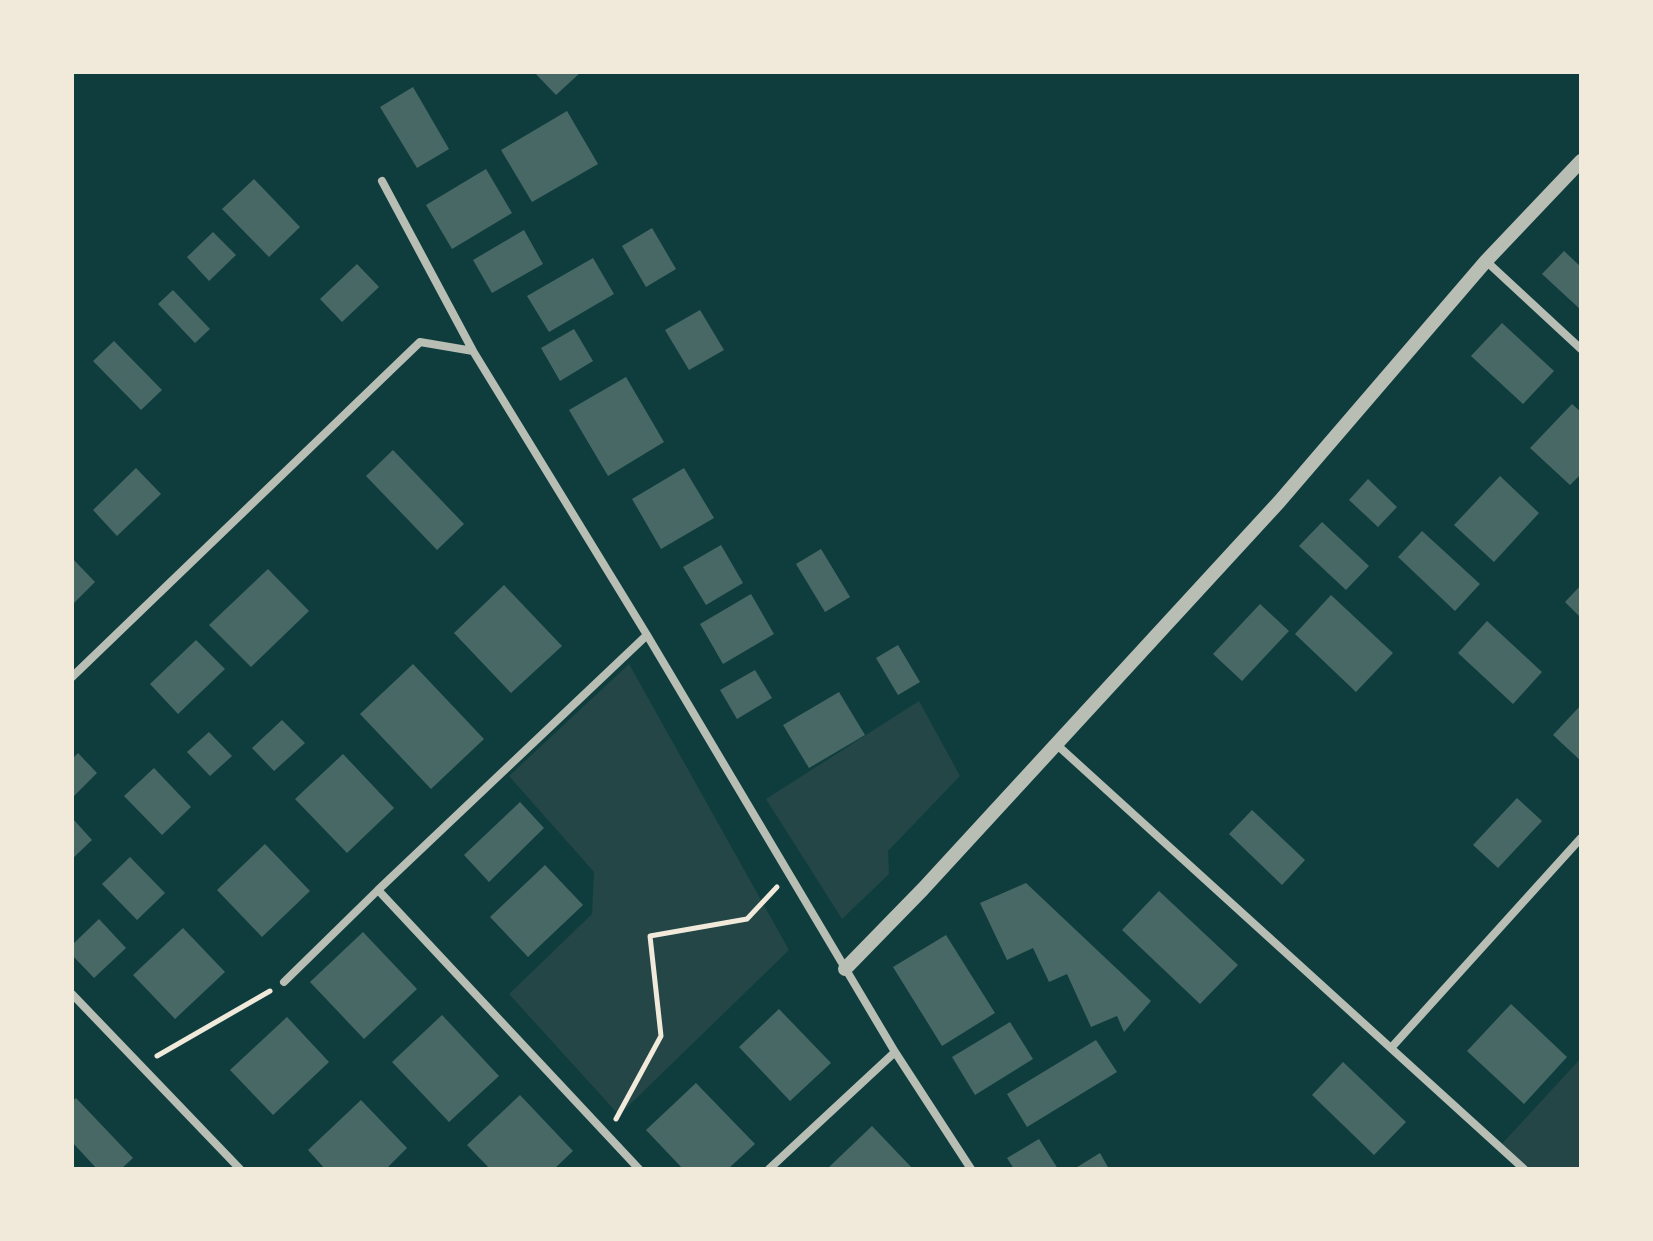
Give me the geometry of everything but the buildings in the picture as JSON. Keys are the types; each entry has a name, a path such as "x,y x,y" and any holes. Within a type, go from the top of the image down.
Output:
{"street":[{"path":"845,969 923,889 1279,502 1486,261 1581,161"},
{"path":"382,181 473,351 647,635 895,1052 971,1169"},
{"path":"1486,261 1581,349"},
{"path":"72,677 420,342 473,351"},
{"path":"284,982 647,635"},
{"path":"1056,744 1524,1169"},
{"path":"1391,1048 1581,838"},
{"path":"378,890 639,1169"},
{"path":"72,994 240,1169"},
{"path":"769,1169 895,1052"}],"path":[{"path":"607,1135 661,1036 650,936 747,919 789,874"},
{"path":"141,1065 284,982"}],"shaded area":[{"path":"629,664 789,950 619,1115 509,994 592,914 594,872 509,776"},
{"path":"919,701 960,776 888,851 889,874 842,919 766,799"},
{"path":"1581,1058 1581,1169 1525,1169 1500,1146"}]}
